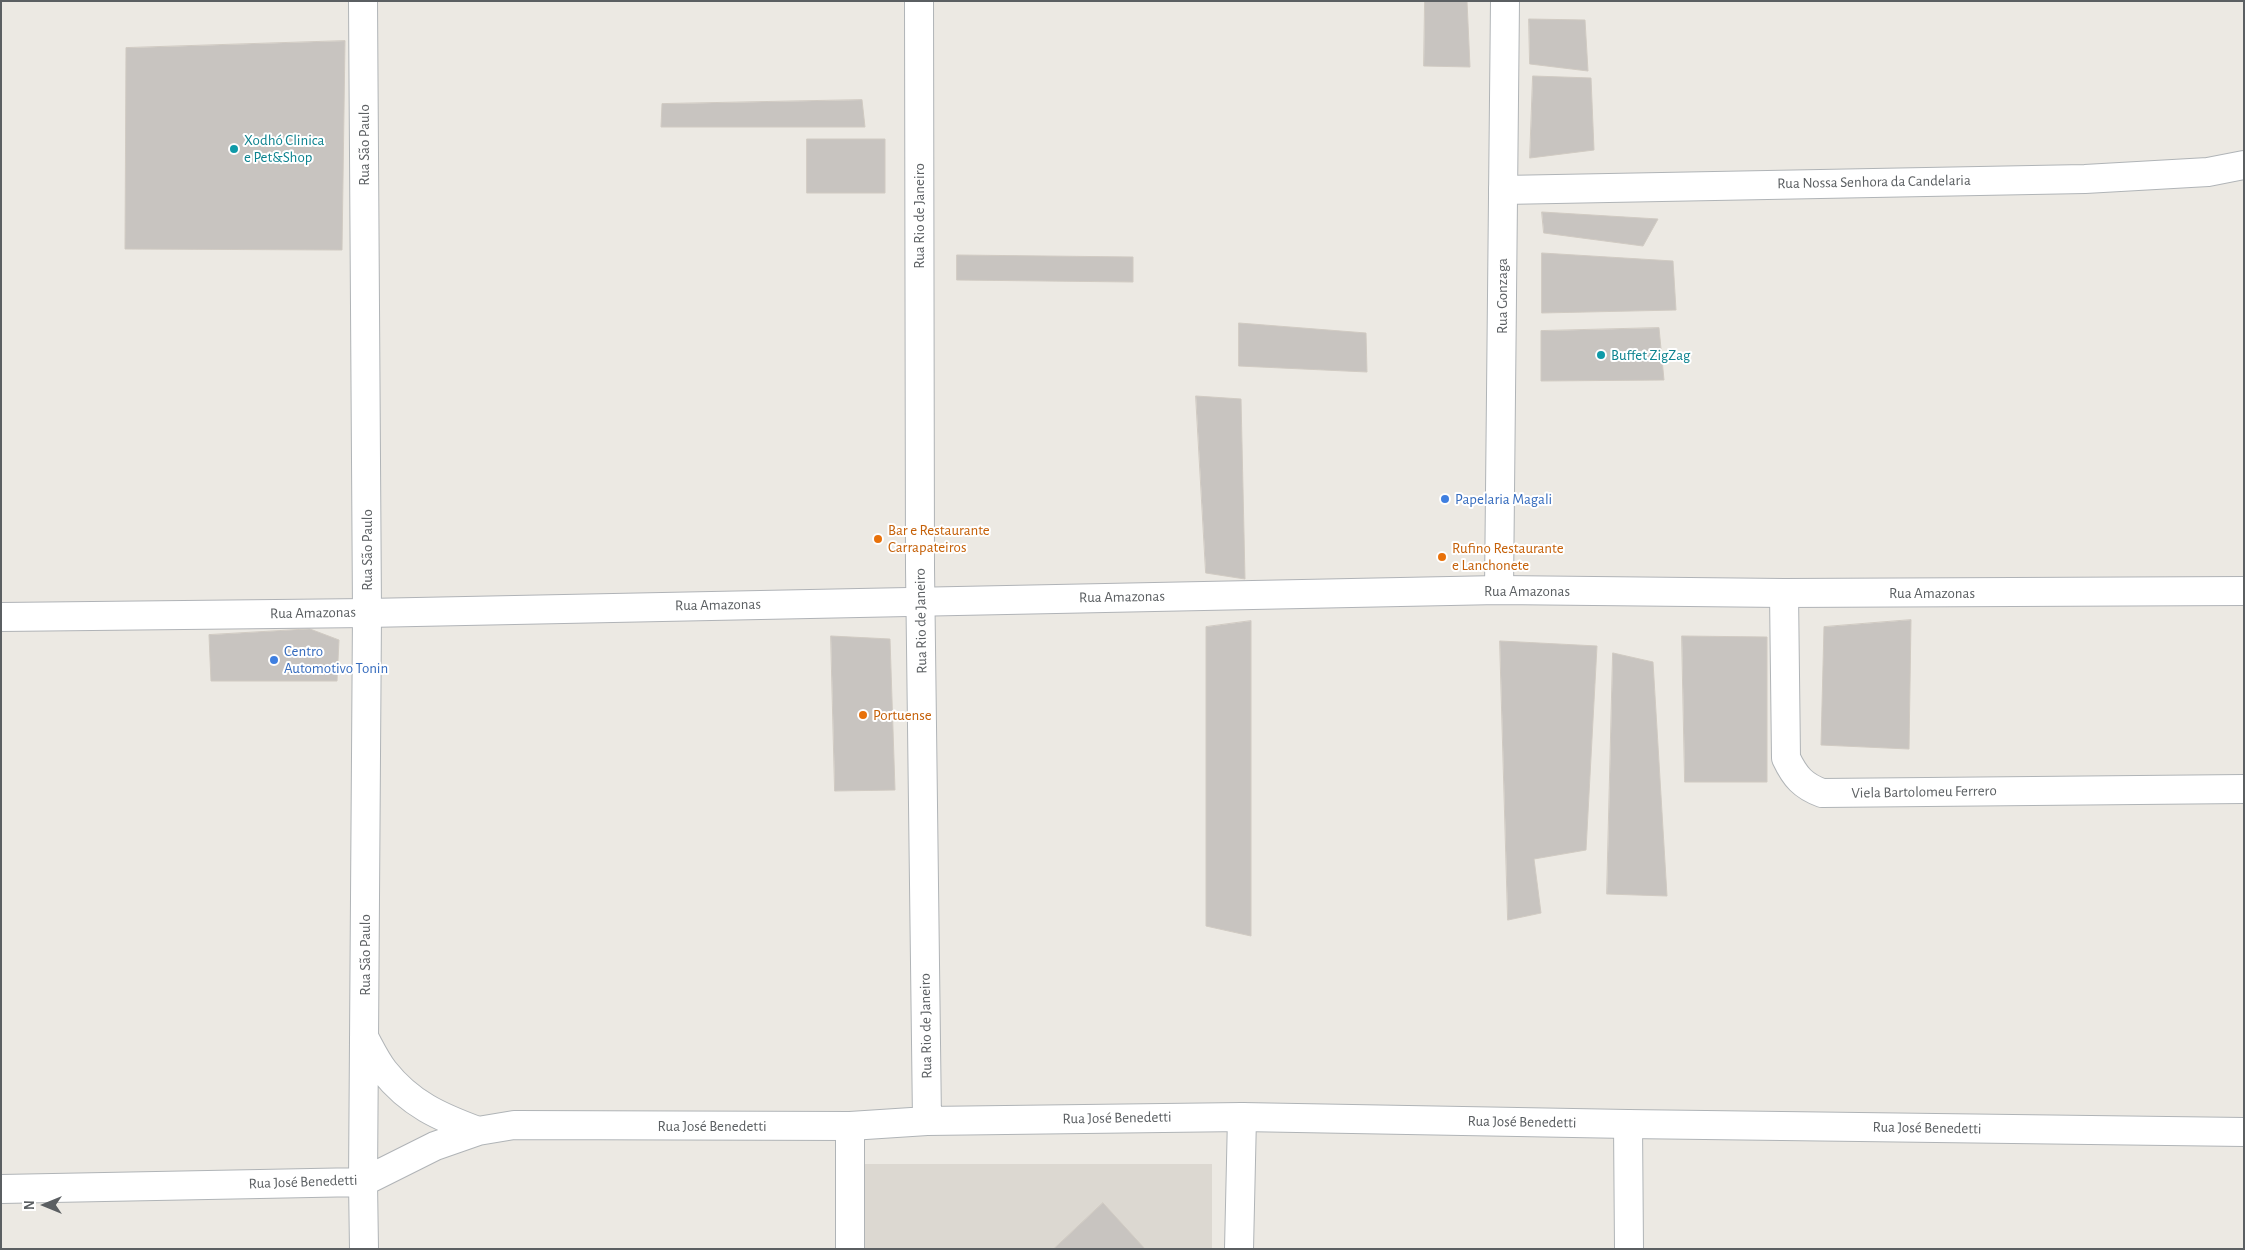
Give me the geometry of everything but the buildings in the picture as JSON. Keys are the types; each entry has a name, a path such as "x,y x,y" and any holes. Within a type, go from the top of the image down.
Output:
{"street":[{"name":"Rua São Paulo","path":"362,1 367,613 364,1249"},
{"name":"Rua Rio de Janeiro","path":"919,1 920,601 927,1121"},
{"name":"Rua Gonzaga","path":"1499,590 1505,1"},
{"name":"Rua Nossa Senhora da Candelaria","path":"1503,190 2085,179 2208,172 2244,165"},
{"name":"Rua Amazonas","path":"1,617 367,613 1499,590 1784,593 2244,591"},
{"name":"Viela Bartolomeu Ferrero","path":"1784,593 1786,758 1794,776 1807,788 1822,794 2244,789"},
{"path":"364,1038 384,1071 410,1098 442,1118 478,1131"},
{"name":"Rua José Benedetti","path":"1,1188 363,1182 435,1146 478,1131 514,1125 850,1126 927,1121 1242,1117 2244,1132"},
{"path":"1239,1249 1242,1117"},
{"path":"1628,1124 1629,1249"},
{"path":"850,1126 850,1249"}],"shaded area":[{"path":"863,1164 1212,1164 1212,1249 863,1249"}],"place":[{"name":"Xodhó Clinica e Pet&Shop","path":"234,149"},
{"name":"Buffet ZigZag","path":"1601,355"},
{"name":"Papelaria Magali","path":"1445,499"},
{"name":"Bar e Restaurante Carrapateiros","path":"878,539"},
{"name":"Rufino Restaurante e Lanchonete","path":"1442,557"},
{"name":"Centro Automotivo Tonin","path":"274,660"},
{"name":"Portuense","path":"863,715"}]}
